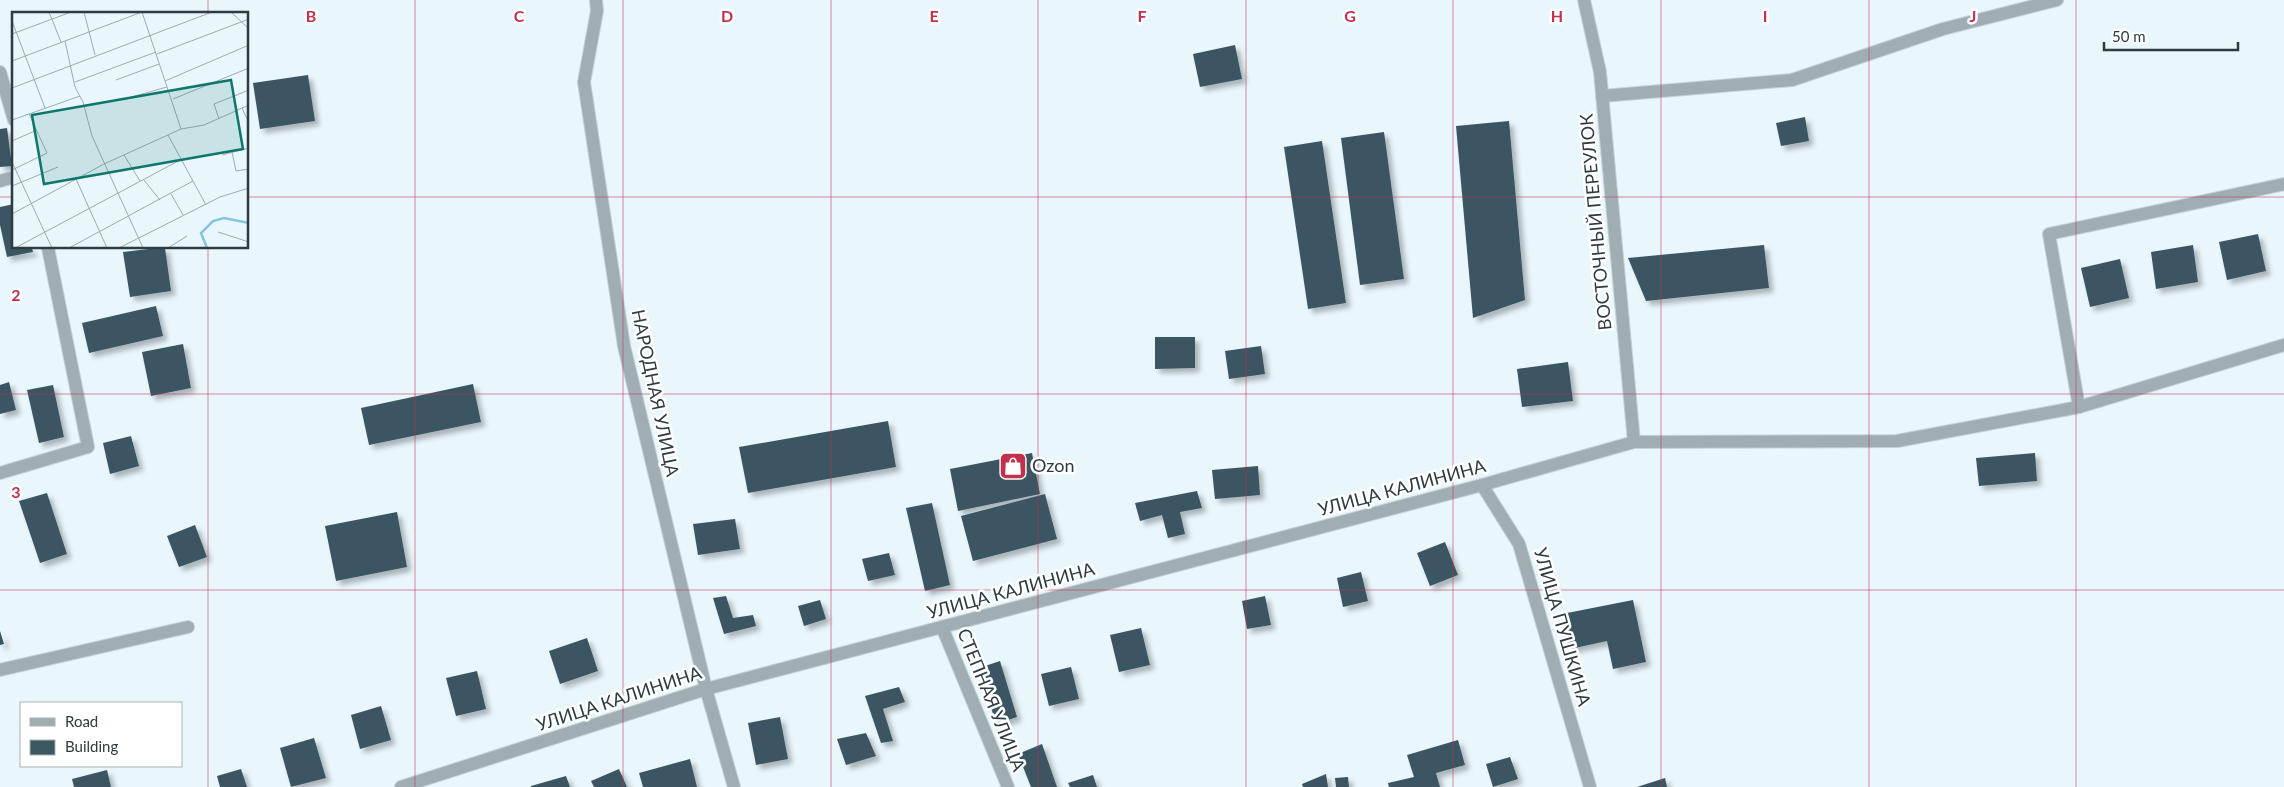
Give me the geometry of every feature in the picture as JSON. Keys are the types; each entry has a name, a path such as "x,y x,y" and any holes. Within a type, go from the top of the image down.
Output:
{"street":[{"name":"НАРОДНАЯ УЛИЦА","path":"596,0 597,11 584,82 624,346 706,689 734,787"},
{"name":"ВОСТОЧНЫЙ ПЕРЕУЛОК","path":"1584,0 1600,72 1634,442"},
{"path":"1602,96 1792,80 1942,29 2057,0"},
{"path":"0,72 12,113"},
{"path":"2079,407 2049,234 2284,184"},
{"path":"0,474 88,447 48,249"},
{"name":"УЛИЦА КАЛИНИНА","path":"401,787 706,689 1482,485 1634,442 1896,441 2079,407 2284,345"},
{"name":"УЛИЦА ПУШКИНА","path":"1482,485 1519,544 1586,786"},
{"path":"0,670 188,627"},
{"name":"СТЕПНАЯ УЛИЦА","path":"942,627 1008,787"}],"building":[{"path":"1235,45 1242,79 1200,87 1193,54"},
{"path":"308,75 315,121 260,129 253,83"},
{"path":"1805,117 1809,141 1781,146 1776,123"},
{"path":"1509,121 1525,300 1473,318 1456,126"},
{"path":"7,128 12,166 0,167 0,129"},
{"path":"1384,132 1404,279 1360,285 1341,138"},
{"path":"1322,141 1346,303 1308,309 1284,147"},
{"path":"12,204 12,249 32,249 33,252 7,257 0,225 0,207"},
{"path":"2258,234 2266,271 2227,280 2219,242"},
{"path":"1764,245 1769,288 1646,301 1628,258"},
{"path":"2193,245 2198,282 2156,289 2151,252"},
{"path":"165,249 171,291 130,297 123,252"},
{"path":"2120,259 2129,298 2090,307 2081,268"},
{"path":"156,306 163,336 89,353 82,323"},
{"path":"1155,337 1195,337 1195,368 1155,369"},
{"path":"183,344 191,388 151,396 142,352"},
{"path":"1261,346 1265,374 1229,379 1225,351"},
{"path":"1568,362 1573,401 1522,407 1517,369"},
{"path":"9,382 16,410 0,414 0,385"},
{"path":"473,384 481,422 369,445 361,408"},
{"path":"53,385 64,437 39,443 27,390"},
{"path":"888,421 896,467 748,493 739,447"},
{"path":"131,436 139,466 110,474 103,443"},
{"path":"1032,453 1040,494 958,511 950,469"},
{"path":"2035,453 2037,481 1979,486 1976,458"},
{"path":"1258,466 1260,495 1215,499 1212,470"},
{"path":"1197,491 1202,508 1180,512 1185,534 1168,538 1162,515 1140,521 1135,503"},
{"path":"47,493 67,554 40,563 19,501"},
{"path":"1045,494 1057,539 973,561 961,516"},
{"path":"932,503 950,585 925,591 906,508"},
{"path":"397,512 407,567 336,581 325,526"},
{"path":"735,519 740,549 698,555 693,524"},
{"path":"195,525 207,557 179,567 167,536"},
{"path":"1445,542 1458,575 1430,586 1417,553"},
{"path":"889,553 895,575 868,581 862,559"},
{"path":"1361,572 1368,601 1343,607 1337,578"},
{"path":"726,596 733,618 753,615 756,626 724,634 713,598"},
{"path":"1265,596 1271,625 1247,629 1242,601"},
{"path":"820,600 826,619 804,626 798,606"},
{"path":"1633,600 1646,662 1613,669 1607,641 1570,649 1562,614"},
{"path":"1141,628 1150,665 1119,672 1110,635"},
{"path":"0,631 4,644 0,645"},
{"path":"587,638 598,671 560,684 549,651"},
{"path":"1000,661 1017,717 996,724 979,668"},
{"path":"1071,667 1079,699 1049,706 1041,674"},
{"path":"477,671 486,709 456,716 446,678"},
{"path":"899,687 905,702 883,709 893,741 881,743 865,696"},
{"path":"381,706 391,740 360,749 351,715"},
{"path":"780,717 788,759 756,765 748,723"},
{"path":"866,733 876,756 846,765 837,739"},
{"path":"314,738 326,778 291,787 280,748"},
{"path":"1458,740 1465,765 1436,773 1440,787 1389,787 1388,783 1414,777 1407,755"},
{"path":"1042,744 1057,787 1031,787 1018,754"},
{"path":"1510,757 1518,779 1493,787 1486,764"},
{"path":"690,759 697,787 643,787 639,773"},
{"path":"241,769 247,787 220,787 217,776"},
{"path":"619,769 627,787 594,787 591,781"},
{"path":"107,770 111,787 74,787 72,779"},
{"path":"1326,774 1328,787 1303,787 1302,784"},
{"path":"1093,775 1097,787 1070,787 1068,783"},
{"path":"566,776 570,787 531,787 531,786"},
{"path":"1348,777 1349,787 1336,787 1335,778"},
{"path":"1665,778 1667,787 1637,787"}],"place":[{"name":"Ozon","path":"1013,466"}]}
